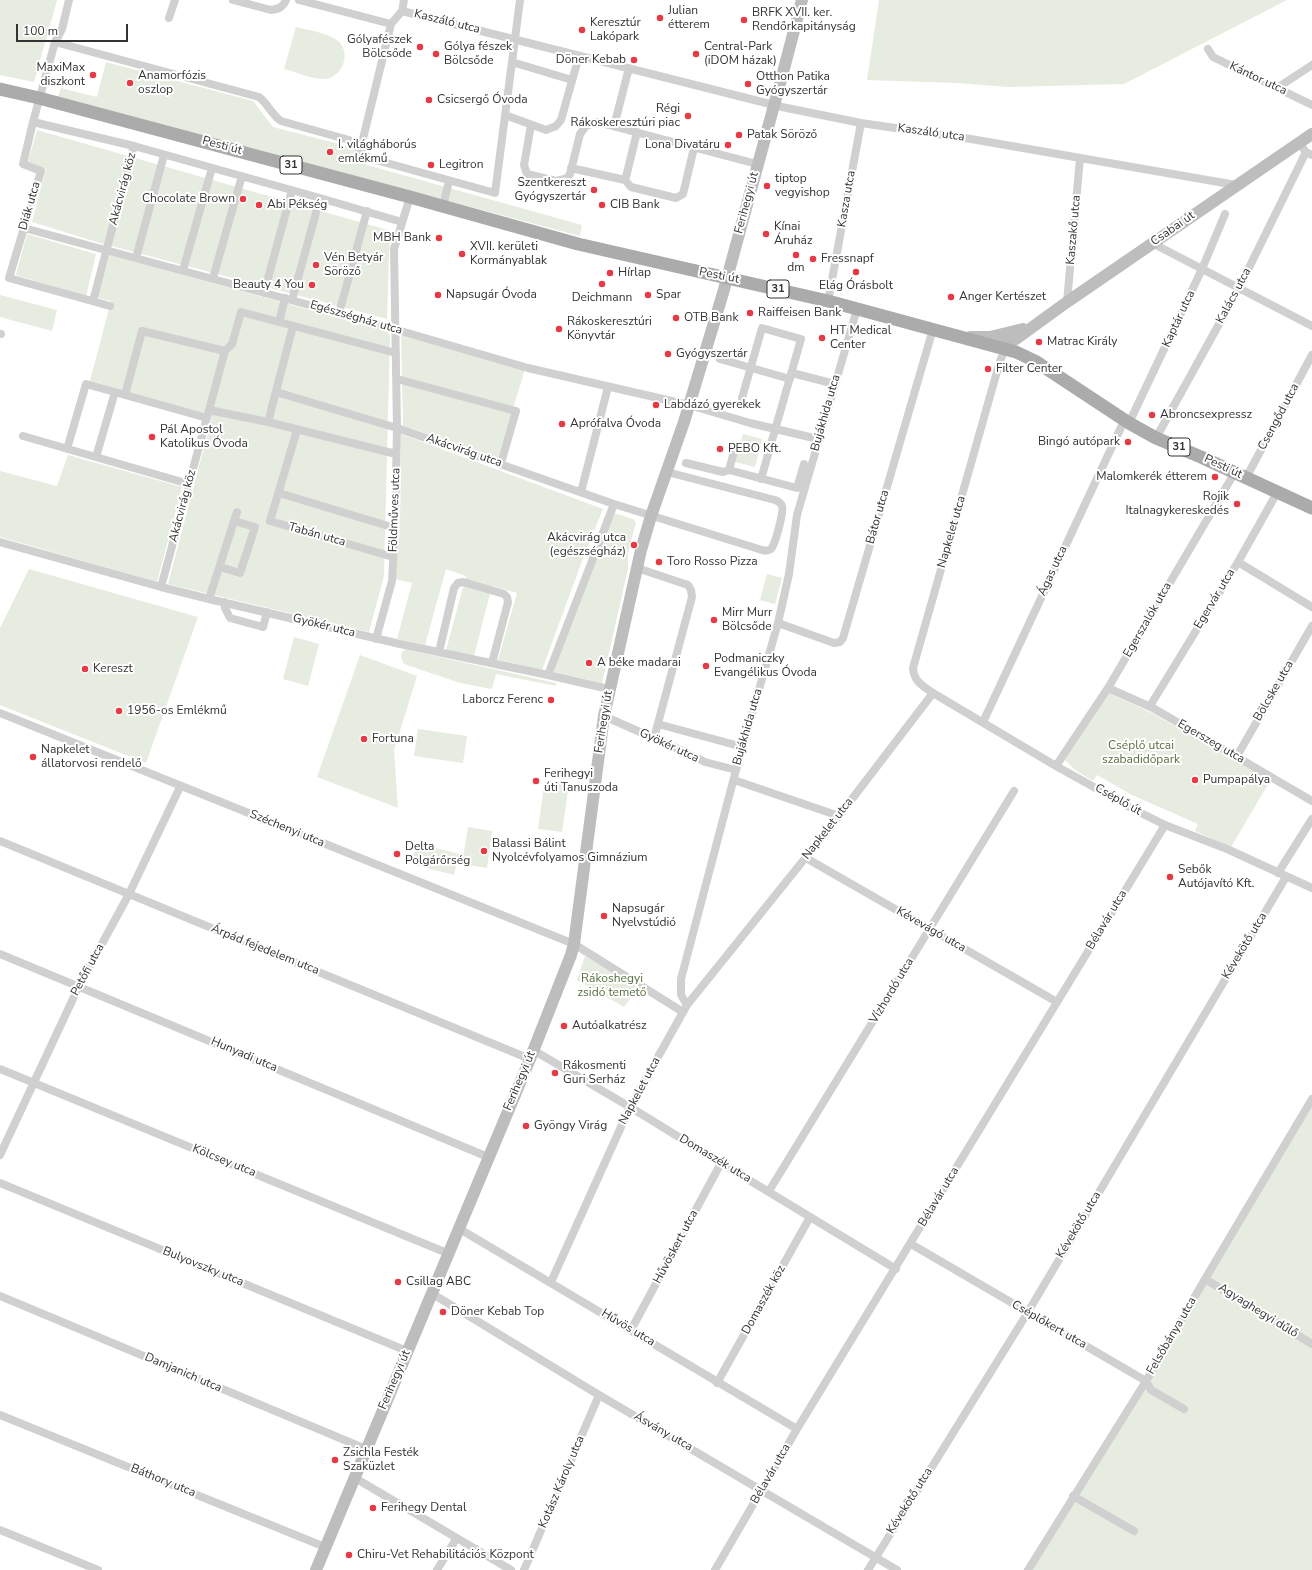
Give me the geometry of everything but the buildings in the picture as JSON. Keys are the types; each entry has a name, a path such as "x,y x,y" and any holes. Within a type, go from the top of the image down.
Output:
{"main road":[{"name":"Ferihegyi út","path":"316,1570 563,978 574,944 604,716 637,568 651,516 689,405 727,278 802,0"},
{"name":"Pesti út","path":"0,89 39,98 410,197 584,246 828,301 857,309 932,335 962,336 1008,347 1053,374 1126,422 1156,438 1312,508"},
{"name":"Csabai út","path":"1008,347 1067,302 1236,185 1306,150 1312,134"},
{"name":"Csabai út","path":"962,336 990,337 1035,326"}],"street":[{"path":"39,98 55,42 62,29 69,0"},
{"path":"169,18 175,0"},
{"path":"233,0 271,10 277,10 284,5 286,0"},
{"path":"300,0 391,24"},
{"name":"Kaszáló utca","path":"360,151 391,24 402,11 404,0"},
{"path":"55,42 259,97 264,101 276,118 281,121 349,140 366,156 495,193 520,0"},
{"name":"Kaszáló utca","path":"402,11 774,105 861,123 971,139 1236,185"},
{"name":"Kántor utca","path":"1208,49 1213,57 1312,105"},
{"path":"506,115 546,130 556,126 561,120 579,56"},
{"path":"512,62 572,80"},
{"path":"1277,88 1312,65"},
{"path":"614,126 629,68"},
{"name":"Diák utca","path":"39,98 23,164 41,171 9,278 93,301"},
{"name":"Pesti út","path":"33,122 134,146 402,222"},
{"path":"532,125 524,165 527,174 556,182 567,178 580,134 586,126 598,122 757,164"},
{"name":"Kasza utca","path":"828,301 861,123"},
{"path":"626,177 637,132"},
{"name":"Akácvirág köz","path":"93,301 134,146"},
{"path":"571,168 625,180 631,187 676,198 683,194 694,148"},
{"name":"Kalács utca","path":"1156,438 1239,288 1306,150"},
{"path":"136,258 164,155"},
{"name":"Kaszakő utca","path":"1067,302 1080,158"},
{"name":"Pesti út","path":"183,270 212,168"},
{"path":"213,278 242,176"},
{"path":"443,206 449,181"},
{"path":"264,292 292,190"},
{"name":"Földműves utca","path":"376,639 392,581 395,528 397,379 394,249 410,197"},
{"path":"279,322 289,299 320,198"},
{"path":"339,313 367,211"},
{"name":"Kaptár utca","path":"1126,422 1202,269 1225,214"},
{"name":"Egészségház utca","path":"24,228 264,292 528,368 689,405"},
{"path":"1152,243 1312,326"},
{"path":"93,301 110,306"},
{"name":"Bujákhida utca","path":"685,1009 681,979 736,770 778,623 789,574 797,515 857,309"},
{"name":"Akácvirág köz","path":"162,587 225,351 232,344 241,312"},
{"name":"Egészségház utca","path":"241,312 396,352"},
{"path":"268,422 293,326"},
{"path":"742,398 762,328 801,339 761,479"},
{"path":"125,395 142,331 225,351"},
{"name":"Bátor utca","path":"778,623 834,643 840,642 843,638 932,335"},
{"name":"Napkelet utca","path":"551,1282 630,1107 685,1009 839,816 933,693 918,682 914,676 913,668 995,379 1008,347"},
{"name":"Csengőd utca","path":"1240,475 1312,355"},
{"path":"720,359 751,368 835,384"},
{"path":"397,379 516,411 501,463"},
{"path":"67,450 86,384 125,395 208,414 268,422 396,454"},
{"path":"581,492 608,387"},
{"path":"96,457 115,392"},
{"name":"Akácvirág utca","path":"276,392 397,428 651,516"},
{"path":"689,405 818,439"},
{"name":"Ágas utca","path":"983,722 1126,422"},
{"name":"Tabán utca","path":"296,430 270,521 393,557"},
{"path":"23,436 67,450 190,484"},
{"path":"728,470 735,448"},
{"path":"686,463 723,472 728,470 797,488 804,464"},
{"path":"651,516 762,550 769,550 774,545 783,511 780,503 775,500 667,472"},
{"name":"Egerszalók utca","path":"1056,766 1108,688 1240,475"},
{"name":"Egervár utca","path":"1150,706 1238,562 1278,492"},
{"path":"279,493 395,528"},
{"path":"548,675 614,504"},
{"path":"209,599 237,512"},
{"path":"220,567 240,573 255,527 234,521"},
{"name":"Gyökér utca","path":"0,542 209,599 376,639 609,689"},
{"path":"1238,562 1312,607"},
{"path":"637,568 688,585 691,590 692,597 654,738"},
{"path":"439,652 454,588 458,583 463,582 504,594 507,597 508,602 492,663"},
{"path":"224,602 230,618 264,627 267,612"},
{"name":"Bölcske utca","path":"1237,756 1312,626"},
{"name":"Egerszeg utca","path":"1108,688 1150,706 1312,801"},
{"name":"Cséplő út","path":"933,693 1056,766 1135,810 1165,825 1226,849 1312,888"},
{"name":"Széchenyi utca","path":"0,713 180,787 574,944 685,1009"},
{"name":"Gyökér utca","path":"604,716 705,762 736,770"},
{"path":"658,724 743,747"},
{"path":"734,780 839,816"},
{"name":"Petőfi utca","path":"0,1155 79,986 129,894 180,787"},
{"name":"Vízhordó utca","path":"769,1191 1014,791"},
{"path":"1278,873 1312,819"},
{"name":"Bélavár utca","path":"715,1570 797,1429 1165,825"},
{"name":"Árpád fejedelem utca","path":"0,841 531,1054"},
{"name":"Kévevágó utca","path":"806,858 1057,1002"},
{"name":"Kévekötő utca","path":"868,1570 1028,1312 1286,877"},
{"name":"Hunyadi utca","path":"0,954 488,1157"},
{"name":"Domaszék utca","path":"531,1054 630,1107 896,1268"},
{"name":"Kölcsey utca","path":"0,1069 448,1253"},
{"name":"Felsőbánya utca","path":"1028,1570 1146,1381 1205,1278 1312,1099"},
{"name":"Hűvöskert utca","path":"631,1330 721,1163"},
{"name":"Bulyovszky utca","path":"0,1183 407,1351"},
{"name":"Domaszék köz","path":"717,1383 810,1216"},
{"name":"Hűvös utca","path":"458,1228 551,1282 717,1383 797,1429"},
{"name":"Cséplőkert utca","path":"911,1244 1146,1381 1152,1390 1184,1410"},
{"name":"Agyaghegyi dűlő","path":"1205,1278 1312,1344"},
{"name":"Ásvány utca","path":"431,1293 599,1395 897,1570"},
{"name":"Damjanich utca","path":"0,1296 366,1449"},
{"name":"Kotász Károly utca","path":"524,1570 599,1395"},
{"name":"Báthory utca","path":"0,1415 325,1547"},
{"path":"354,1478 510,1570"},
{"path":"1073,1496 1134,1531"},
{"path":"0,1530 98,1570"},
{"path":"437,1570 456,1539"}],"green space":[{"path":"0,0 57,0 34,82 0,75"},
{"path":"879,0 1287,0 1124,84 1007,87 957,83 867,80"},
{"path":"296,27 326,35 335,39 341,44 344,49 344,63 336,74 330,78 318,79 284,69"},
{"path":"106,62 253,101 273,127 351,147 367,165 582,225 580,236 58,97 61,88 97,97"},
{"path":"37,130 391,231 387,319 100,243 32,222 46,169 28,162"},
{"path":"27,234 96,254 86,296 16,275"},
{"path":"110,255 387,331 390,336 384,576 369,632 168,584 212,417 90,381 111,301 97,298"},
{"path":"0,295 57,310 52,331 0,317"},
{"path":"401,333 525,369 498,458 403,426"},
{"path":"401,434 603,509 585,553 542,670 498,660 517,593 492,586 474,656 446,650 466,576 446,569 425,645 397,639 412,583 395,579 400,529"},
{"path":"743,434 762,439 755,467 735,462"},
{"path":"68,455 182,487 157,582 0,537 0,471 57,486"},
{"path":"614,513 633,519 636,522 628,553 628,569 602,683 554,672 553,670"},
{"path":"29,569 198,617 146,763 0,705 0,628"},
{"path":"767,574 782,578 775,604 760,600"},
{"path":"294,637 319,644 308,686 283,679"},
{"path":"404,650 556,683 556,686 496,674 492,689 460,683 404,664 401,654"},
{"name":"Fortuna","path":"360,655 417,676 394,750 398,808 317,777"},
{"name":"Cséplő utcai szabadidőpark","path":"1109,693 1152,713 1270,781 1231,847 1195,831 1198,824 1132,795 1097,775 1093,781 1075,770 1065,760"},
{"path":"418,729 467,736 463,763 414,756"},
{"path":"545,780 569,784 562,832 538,829"},
{"path":"468,827 492,831 487,868 462,864"},
{"path":"416,843 459,854 454,875 411,864"},
{"name":"Rákoshegyi zsidó temető","path":"585,956 639,987 624,1007 577,980"},
{"path":"1312,1099 1312,1570 1028,1570"}],"place":[{"name":"Julian étterem","path":"660,18"},
{"name":"BRFK XVII. ker. Rendőrkapitányság","path":"744,20"},
{"name":"Keresztúr Lakópark","path":"582,30"},
{"name":"Gólyafészek Bölcsőde","path":"420,47"},
{"name":"Gólya fészek Bölcsőde","path":"436,54"},
{"name":"Central-Park (iDOM házak)","path":"696,54"},
{"name":"Döner Kebab","path":"634,60"},
{"name":"MaxiMax diszkont","path":"93,75"},
{"name":"Anamorfózis oszlop","path":"130,83"},
{"name":"Otthon Patika Gyógyszertár","path":"748,84"},
{"name":"Csicsergő Óvoda","path":"429,100"},
{"name":"Régi Rákoskeresztúri piac","path":"688,116"},
{"name":"Patak Söröző","path":"739,135"},
{"name":"Lona Divatáru","path":"728,145"},
{"name":"I. világháborús emlékmű","path":"330,152"},
{"name":"Legitron","path":"431,165"},
{"name":"tiptop vegyishop","path":"767,186"},
{"name":"Szentkereszt Gyógyszertár","path":"594,190"},
{"name":"Chocolate Brown","path":"243,199"},
{"name":"Abi Pékség","path":"259,205"},
{"name":"CIB Bank","path":"602,205"},
{"name":"Kínai Áruház","path":"766,234"},
{"name":"MBH Bank","path":"439,238"},
{"name":"XVII. kerületi Kormányablak","path":"462,254"},
{"name":"dm","path":"796,255"},
{"name":"Fressnapf","path":"813,259"},
{"name":"Vén Betyár Söröző","path":"316,265"},
{"name":"Elág Órásbolt","path":"856,272"},
{"name":"Hírlap","path":"610,273"},
{"name":"Deichmann","path":"602,284"},
{"name":"Beauty 4 You","path":"312,285"},
{"name":"Napsugár Óvoda","path":"438,295"},
{"name":"Spar","path":"648,295"},
{"name":"Anger Kertészet","path":"951,297"},
{"name":"Raiffeisen Bank","path":"750,313"},
{"name":"OTB Bank","path":"676,318"},
{"name":"Rákoskeresztúri Könyvtár","path":"559,329"},
{"name":"HT Medical Center","path":"822,338"},
{"name":"Matrac Király","path":"1039,342"},
{"name":"Gyógyszertár","path":"668,354"},
{"name":"Filter Center","path":"988,369"},
{"name":"Labdázó gyerekek","path":"656,405"},
{"name":"Abroncsexpressz","path":"1152,415"},
{"name":"Aprófalva Óvoda","path":"562,424"},
{"name":"Pál Apostol Katolikus Óvoda","path":"152,437"},
{"name":"Bingó autópark","path":"1128,442"},
{"name":"PEBO Kft.","path":"720,449"},
{"name":"Malomkerék étterem","path":"1215,477"},
{"name":"Rojik Italnagykereskedés","path":"1237,504"},
{"name":"Akácvirág utca (egészségház)","path":"634,545"},
{"name":"Toro Rosso Pizza","path":"659,562"},
{"name":"Mirr Murr Bölcsőde","path":"714,620"},
{"name":"A béke madarai","path":"589,663"},
{"name":"Podmaniczky Evangélikus Óvoda","path":"706,666"},
{"name":"Kereszt","path":"85,669"},
{"name":"Laborcz Ferenc","path":"551,700"},
{"name":"1956-os Emlékmű","path":"119,711"},
{"name":"Fortuna","path":"364,739"},
{"name":"Napkelet állatorvosi rendelő","path":"33,757"},
{"name":"Pumpapálya","path":"1195,780"},
{"name":"Ferihegyi úti Tanuszoda","path":"536,781"},
{"name":"Balassi Bálint Nyolcévfolyamos Gimnázium","path":"484,851"},
{"name":"Delta Polgárőrség","path":"397,854"},
{"name":"Sebők Autójavító Kft.","path":"1170,877"},
{"name":"Napsugár Nyelvstúdió","path":"604,916"},
{"name":"Autóalkatrész","path":"564,1026"},
{"name":"Rákosmenti Guri Serház","path":"555,1073"},
{"name":"Gyöngy Virág","path":"526,1126"},
{"name":"Csillag ABC","path":"398,1282"},
{"name":"Döner Kebab Top","path":"443,1312"},
{"name":"Zsichla Festék Szaküzlet","path":"335,1460"},
{"name":"Ferihegy Dental","path":"373,1508"},
{"name":"Chiru-Vet Rehabilitációs Központ","path":"349,1555"}]}
